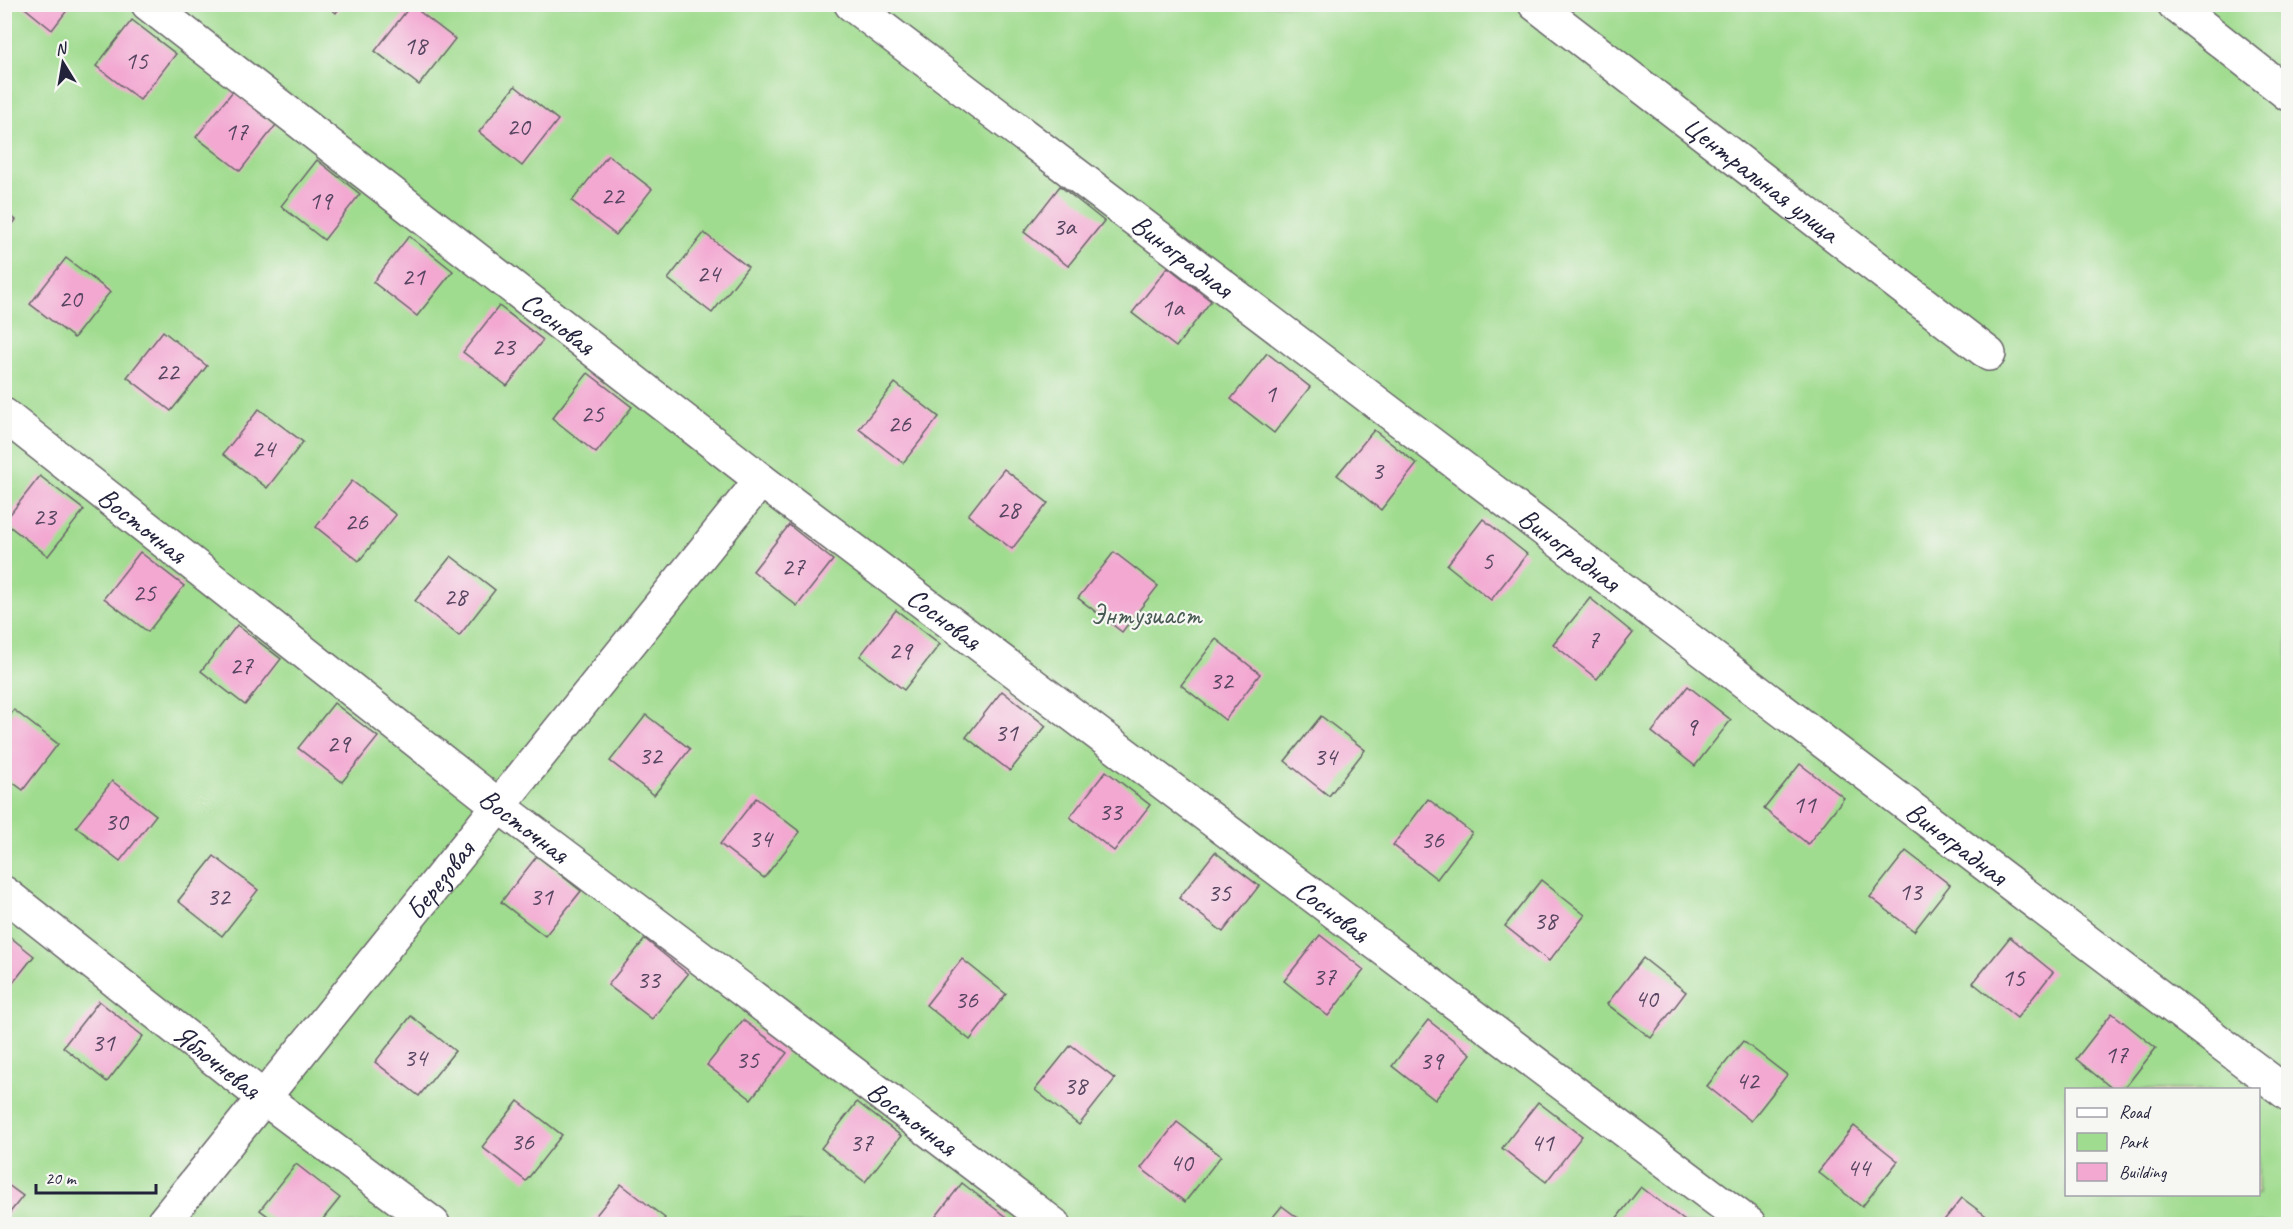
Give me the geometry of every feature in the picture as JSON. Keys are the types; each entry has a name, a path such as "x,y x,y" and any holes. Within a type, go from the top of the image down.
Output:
{"street":[{"name":"Сосновая","path":"148,4 761,480 1749,1224"},
{"name":"Виноградная","path":"851,4 2289,1094"},
{"name":"Центральная улица","path":"1535,4 1989,354"},
{"path":"2174,4 2289,94"},
{"name":"Восточная","path":"4,415 499,806 1053,1224"},
{"name":"Березовая","path":"162,1224 761,480"},
{"name":"Яблочневая","path":"4,893 264,1098 433,1224"}],"green space":[{"name":"Энтузиаст","path":"5,5 2288,5 2288,1224 5,1224"}],"building":[{"path":"20,4 72,4 52,30"},
{"path":"325,4 342,4 336,13"},
{"path":"411,5 455,39 419,85 375,51"},
{"path":"132,20 176,54 140,100 96,66"},
{"path":"515,86 558,120 522,166 479,132"},
{"path":"233,91 276,125 240,171 196,137"},
{"path":"608,155 652,189 616,235 572,201"},
{"path":"317,160 360,194 324,240 281,206"},
{"path":"1060,186 1104,221 1068,266 1024,232"},
{"path":"4,211 16,220 4,235"},
{"path":"704,233 748,267 712,313 668,279"},
{"path":"409,236 453,271 417,316 373,282"},
{"path":"66,258 110,292 74,338 30,304"},
{"path":"1168,267 1211,301 1176,347 1132,313"},
{"path":"499,306 543,340 507,386 463,352"},
{"path":"163,331 207,366 171,411 127,377"},
{"path":"1267,353 1310,387 1274,433 1231,399"},
{"path":"588,373 632,407 596,453 552,418"},
{"path":"895,383 939,417 903,463 859,429"},
{"path":"259,409 303,442 267,488 223,454"},
{"path":"1374,430 1417,464 1381,510 1337,475"},
{"path":"1004,469 1048,503 1012,549 968,515"},
{"path":"40,476 84,510 48,556 4,522"},
{"path":"352,481 396,515 359,561 316,527"},
{"path":"1483,519 1527,554 1491,600 1447,565"},
{"path":"789,525 833,560 797,606 753,571"},
{"path":"140,552 184,586 148,632 104,598"},
{"path":"1114,552 1158,586 1122,632 1078,598"},
{"path":"451,556 495,590 459,636 415,601"},
{"path":"1590,598 1633,633 1597,679 1553,644"},
{"path":"896,610 940,644 904,690 860,656"},
{"path":"237,625 281,659 245,705 201,671"},
{"path":"1216,639 1260,674 1225,720 1181,685"},
{"path":"1688,686 1731,720 1695,766 1652,732"},
{"path":"1002,691 1046,726 1010,771 966,737"},
{"path":"334,703 378,737 342,782 298,748"},
{"path":"14,710 58,744 23,790 4,776 4,723"},
{"path":"646,715 690,749 654,795 610,761"},
{"path":"1321,716 1365,750 1329,796 1285,761"},
{"path":"1800,764 1844,798 1808,844 1764,809"},
{"path":"1106,771 1150,805 1114,851 1070,817"},
{"path":"112,781 156,815 120,861 76,827"},
{"path":"756,798 800,832 764,878 720,844"},
{"path":"1428,799 1472,833 1437,879 1393,845"},
{"path":"1906,851 1950,885 1914,931 1870,897"},
{"path":"1215,852 1259,886 1223,932 1179,898"},
{"path":"214,856 258,890 222,936 178,901"},
{"path":"537,856 581,891 545,936 501,902"},
{"path":"1541,880 1585,915 1549,961 1505,926"},
{"path":"4,932 34,956 4,994"},
{"path":"1320,935 1364,970 1328,1016 1284,981"},
{"path":"2010,937 2053,972 2017,1018 1973,983"},
{"path":"645,939 688,974 652,1019 608,985"},
{"path":"1643,958 1686,992 1651,1038 1607,1004"},
{"path":"962,959 1006,994 970,1040 926,1005"},
{"path":"99,1001 143,1036 107,1082 63,1047"},
{"path":"2112,1013 2156,1048 2125,1088 2112,1088 2076,1059"},
{"path":"411,1016 455,1051 419,1096 375,1062"},
{"path":"743,1020 787,1053 751,1099 707,1065"},
{"path":"1428,1020 1471,1054 1435,1100 1392,1066"},
{"path":"1743,1041 1787,1075 1751,1121 1707,1086"},
{"path":"1071,1045 1115,1079 1079,1125 1035,1090"},
{"path":"518,1101 562,1135 526,1181 482,1147"},
{"path":"857,1102 901,1136 865,1182 821,1148"},
{"path":"1538,1102 1582,1136 1546,1182 1502,1148"},
{"path":"1177,1122 1221,1156 1185,1202 1141,1168"},
{"path":"1854,1126 1898,1161 1862,1207 1818,1172"},
{"path":"296,1164 340,1198 319,1224 279,1224 260,1210"},
{"path":"4,1182 23,1196 4,1220"},
{"path":"962,1183 1006,1217 1000,1224 930,1224"},
{"path":"621,1184 665,1218 660,1224 589,1224"},
{"path":"1641,1187 1685,1221 1682,1224 1612,1224"},
{"path":"1962,1198 1997,1224 1941,1224"},
{"path":"1282,1206 1306,1224 1267,1224"}]}
